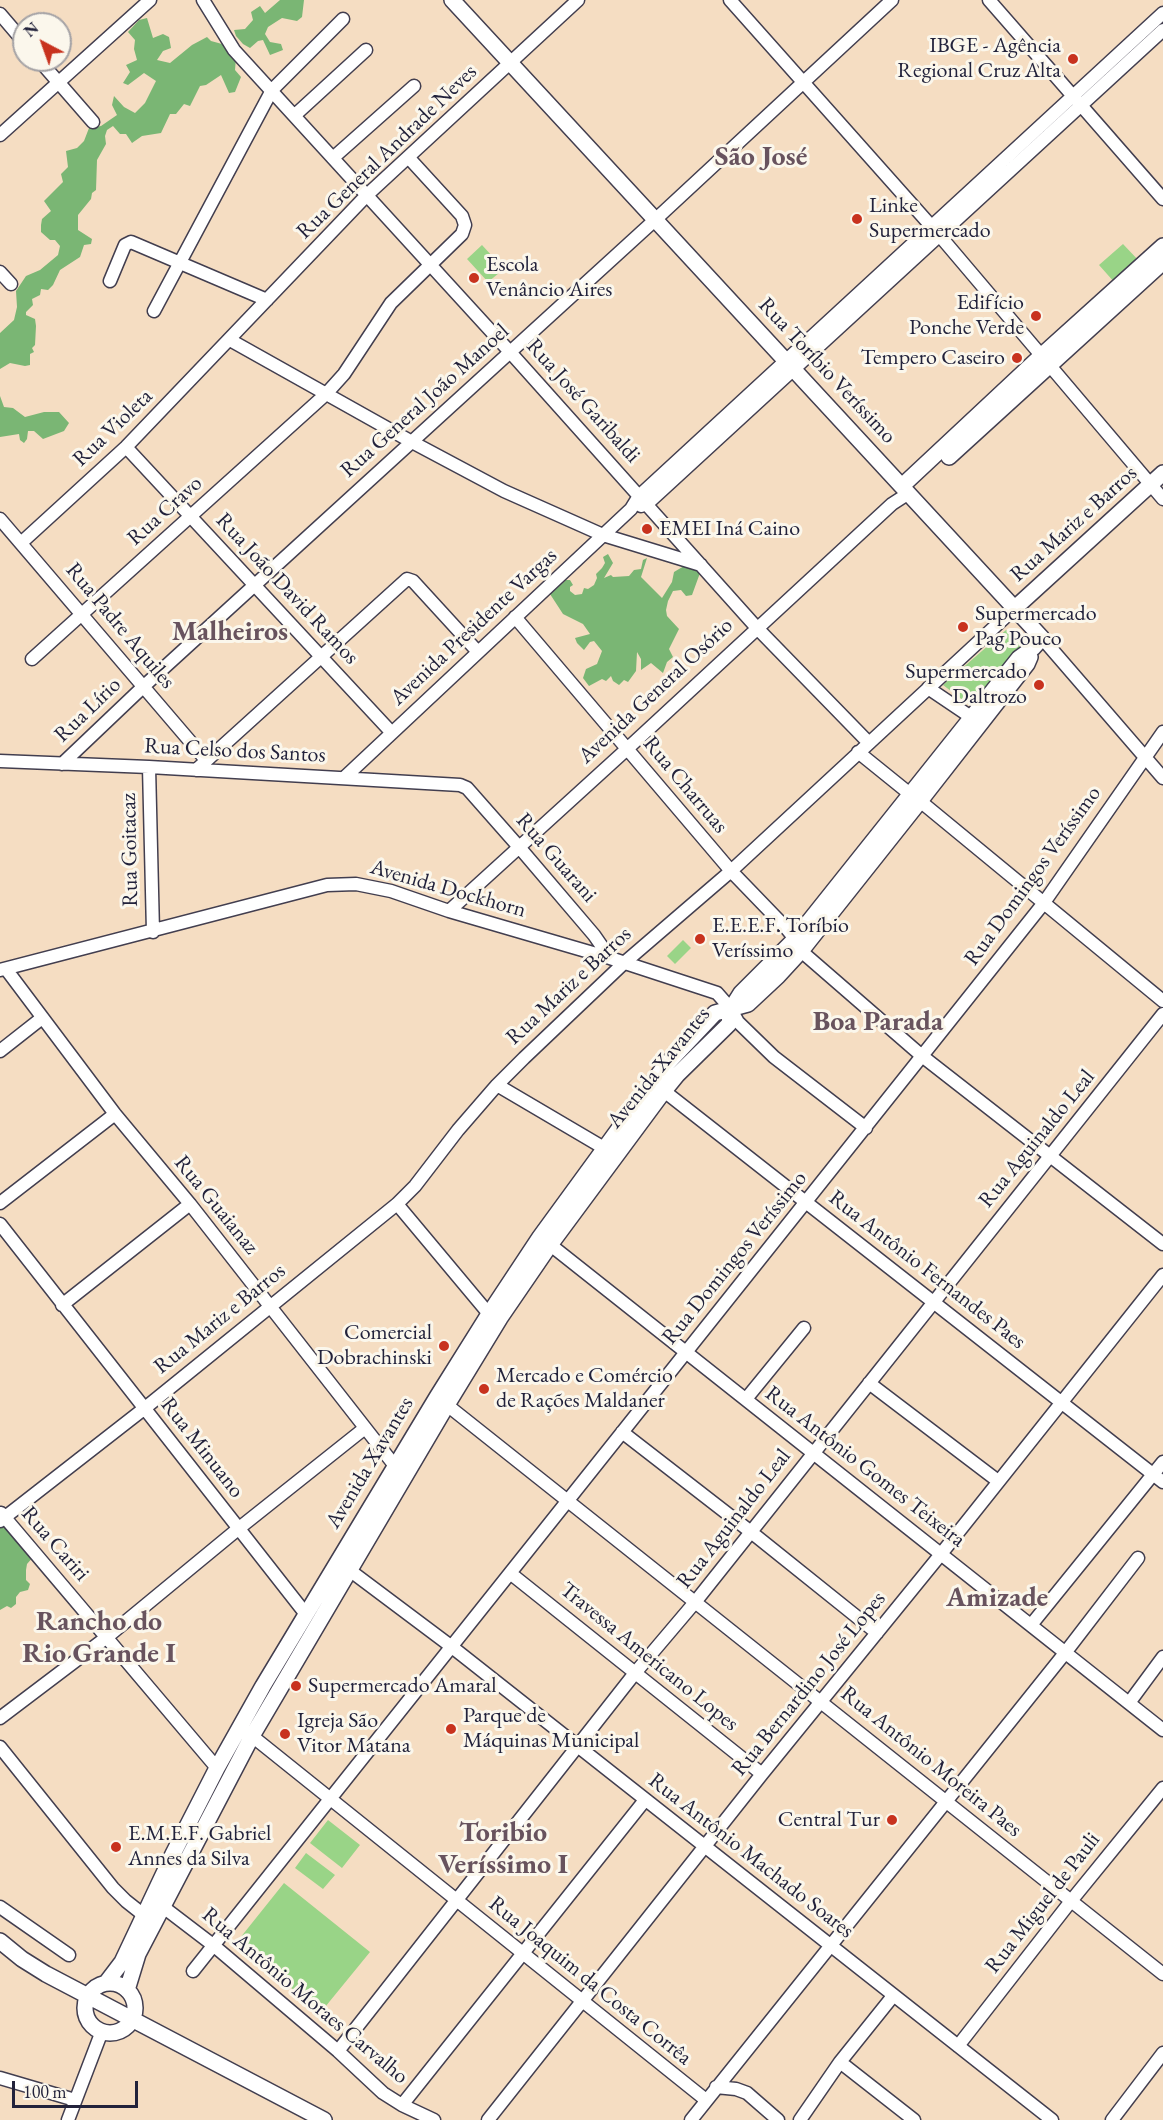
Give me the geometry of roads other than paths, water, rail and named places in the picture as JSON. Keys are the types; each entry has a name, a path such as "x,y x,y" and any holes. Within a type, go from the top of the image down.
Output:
{"main road":[{"name":"Rua Toríbio Veríssimo","path":"452,0 1015,608 1038,643"},
{"name":"Avenida General Osório","path":"906,490 1119,294 1163,246"},
{"name":"Avenida General Osório","path":"1119,294 1163,262"},
{"name":"Rua Mariz e Barros","path":"1015,608 1163,473"},
{"name":"Avenida Xavantes","path":"915,797 971,717 1018,658 1038,643"},
{"name":"Avenida Xavantes","path":"88,1997 92,1990 106,1983 149,1919 252,1736 395,1466 489,1314 677,1075 729,1024 731,1009 741,993 798,945 915,797 1026,664 1038,643"},
{"name":"Avenida Xavantes","path":"157,1902 173,1854 217,1768 305,1613 343,1565 447,1405 545,1241 604,1148 664,1067 715,1013 731,1009"},
{"name":"Avenida Xavantes","path":"132,2020 135,2011 128,1990 149,1919"},
{"path":"0,1941 22,1959 46,1974 324,2120"},
{"path":"106,1983 120,1985 128,1990"},
{"path":"88,1997 85,2007 87,2017 93,2026 102,2031 110,2033 119,2031 132,2020"}],"street":[{"path":"0,135 150,0"},
{"name":"Rua José Garibaldi","path":"203,0 234,50 510,352 757,628 869,743"},
{"name":"Rua General Andrade Neves","path":"230,340 367,195 578,0"},
{"path":"730,0 936,232 1163,499"},
{"name":"Rua General João Manoel","path":"144,686 656,219 892,0"},
{"path":"989,0 1163,199"},
{"name":"Avenida Presidente Vargas","path":"1113,67 1163,13"},
{"path":"0,14 12,28"},
{"path":"154,311 272,90 343,19"},
{"name":"Avenida Presidente Vargas","path":"345,777 631,509 936,232 1076,100 1113,67 1163,30"},
{"path":"295,115 366,50"},
{"path":"49,72 93,122"},
{"path":"333,157 414,86"},
{"name":"Rua Cravo","path":"32,659 326,394 344,374 391,303 462,234 465,225 462,216 408,157"},
{"path":"110,281 125,245 128,243 267,300"},
{"path":"0,272 11,284"},
{"path":"230,340 504,491 603,535 702,565"},
{"name":"Rua Violeta","path":"21,543 126,447 230,340"},
{"name":"Rua João David Ramos","path":"126,447 392,733"},
{"name":"Avenida General Osório","path":"449,910 627,749 906,490"},
{"name":"Rua Padre Aquiles","path":"0,519 206,760"},
{"path":"195,770 407,579 413,581 478,652"},
{"name":"Rua Mariz e Barros","path":"1,1517 145,1408 398,1204 497,1085 624,963 731,871 1015,608"},
{"name":"Rua Charruas","path":"515,617 731,871 798,945 922,1056 1163,1244"},
{"name":"Rua Toríbio Veríssimo","path":"1038,643 1163,778"},
{"name":"Rua Lírio","path":"62,764 144,686"},
{"path":"928,688 971,717"},
{"name":"Rua Domingos Veríssimo","path":"193,1971 1044,904 1163,732"},
{"path":"858,752 1163,1001"},
{"name":"Rua Celso dos Santos","path":"0,761 454,783 467,788"},
{"name":"Rua Goitacaz","path":"149,767 153,932"},
{"name":"Rua Guarani","path":"467,788 594,935 610,958"},
{"name":"Avenida Dockhorn","path":"3,970 327,885 356,884 391,891 717,993 731,1009 738,1022 774,1057 866,1128"},
{"name":"Rua Guaianaz","path":"3,970 395,1466"},
{"path":"707,989 713,998 715,1013"},
{"name":"Rua Aguinaldo Leal","path":"338,2051 635,1673 752,1532 1163,1014"},
{"path":"0,1051 42,1018"},
{"path":"497,1085 604,1148"},
{"name":"Rua Antônio Fernandes Paes","path":"664,1091 1163,1482"},
{"path":"0,1203 115,1114"},
{"path":"62,1305 190,1204"},
{"path":"398,1204 489,1314"},
{"name":"Rua Minuano","path":"0,1224 305,1613"},
{"name":"Rua Antônio Gomes Teixeira","path":"545,1241 1163,1730"},
{"name":"Rua Bernardino José Lopes","path":"488,2120 820,1701 941,1554 1163,1275"},
{"path":"746,1399 804,1328"},
{"path":"869,1383 998,1481"},
{"name":"Rua Antônio Moreira Paes","path":"447,1405 1163,1974"},
{"path":"0,1718 107,1637 365,1428"},
{"path":"622,1432 752,1532 877,1633"},
{"path":"1031,1625 1163,1462"},
{"name":"Rua Cariri","path":"1,1517 107,1637 217,1768"},
{"path":"691,2120 1065,1653 1138,1558"},
{"name":"Rua Antônio Machado Soares","path":"343,1565 452,1647 1052,2120"},
{"name":"Travessa Americano Lopes","path":"510,1573 762,1774"},
{"path":"1130,1703 1163,1657"},
{"name":"Rua Joaquim da Costa Corrêa","path":"252,1736 706,2100"},
{"path":"0,1747 113,1888 149,1919"},
{"name":"Rua Miguel de Pauli","path":"958,2046 1163,1788"},
{"path":"402,2105 645,1800"},
{"name":"Rua Antônio Moraes Carvalho","path":"157,1902 213,1945 383,2092 402,2105 434,2120"},
{"path":"0,1907 69,1955"},
{"path":"800,2120 840,2062 893,1996"},
{"path":"68,2120 102,2031"},
{"path":"1112,2120 1163,2053"},
{"path":"840,2062 914,2120"},
{"path":"0,2078 75,2100"},
{"path":"716,2087 736,2089 747,2093 778,2120"}],"place":[{"name":"IBGE - Agência Regional Cruz Alta","path":"1073,59"},
{"name":"Linke Supermercado","path":"857,219"},
{"name":"Escola Venâncio Aires","path":"474,278"},
{"name":"Edifício Ponche Verde","path":"1036,316"},
{"name":"Tempero Caseiro","path":"1017,358"},
{"name":"EMEI Iná Caino","path":"647,529"},
{"name":"Supermercado Pag Pouco","path":"963,627"},
{"name":"Supermercado Daltrozo","path":"1039,685"},
{"name":"E.E.E.F. Toríbio Veríssimo","path":"700,939"},
{"name":"Comercial Dobrachinski","path":"444,1346"},
{"name":"Mercado e Comércio de Rações Maldaner","path":"484,1389"},
{"name":"Supermercado Amaral","path":"296,1686"},
{"name":"Parque de Máquinas Municipal","path":"451,1729"},
{"name":"Igreja São Vitor Matana","path":"285,1734"},
{"name":"Central Tur","path":"892,1820"},
{"name":"E.M.E.F. Gabriel Annes da Silva","path":"116,1847"}],"district":[{"name":"São José","path":"761,157"},
{"name":"Malheiros","path":"230,632"},
{"name":"Boa Parada","path":"878,1022"},
{"name":"Amizade","path":"997,1598"},
{"name":"Rancho do Rio Grande I","path":"99,1638"},
{"name":"Toribio Veríssimo I","path":"503,1849"}]}
